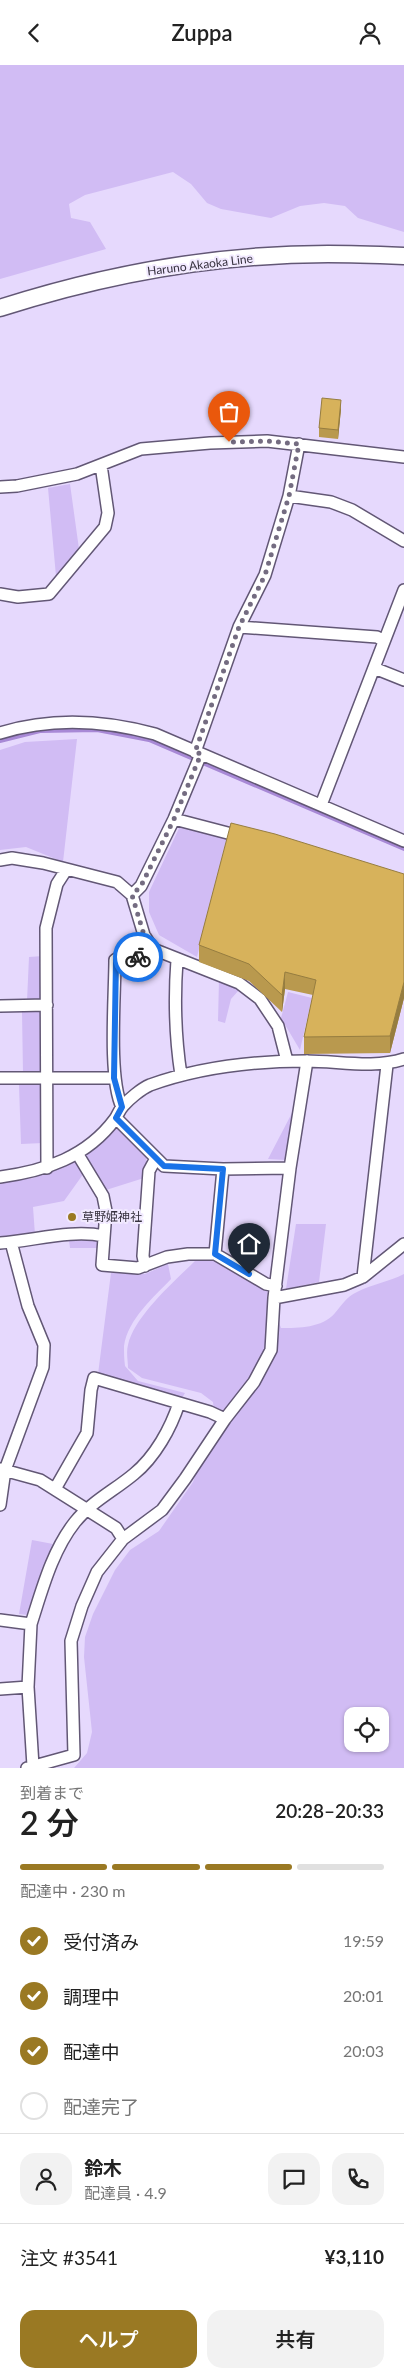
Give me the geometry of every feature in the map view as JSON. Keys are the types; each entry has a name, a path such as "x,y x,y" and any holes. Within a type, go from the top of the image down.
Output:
{"main road":[{"name":"Haruno Akaoka Line","path":"0,308 39,295 129,274 222,260 327,254 404,256"}],"street":[{"path":"0,487 77,475 142,449 248,442 299,444 404,457"},
{"path":"132,895 141,886 174,819 198,753 239,627 265,575 289,496 299,444"},
{"path":"0,595 18,597 49,594 104,527 108,513 101,465"},
{"path":"289,496 331,502 352,510 404,541"},
{"path":"321,805 404,590"},
{"path":"239,627 377,637 384,641"},
{"path":"374,668 404,680"},
{"path":"0,733 22,726 86,721 146,732 404,841"},
{"path":"174,819 257,841"},
{"path":"0,860 12,858 117,882 132,895 144,935 152,949 239,983 260,999 278,1026 287,1061"},
{"path":"47,1168 46,928 57,884 66,870"},
{"path":"122,1107 114,1078 116,960 123,955 140,957 152,949"},
{"path":"177,960 174,1015 181,1075"},
{"path":"0,1006 47,1005"},
{"path":"0,1177 47,1168 77,1153 99,1137 116,1118 122,1107 147,1086 181,1075 230,1065 307,1061 387,1065 404,1059"},
{"path":"179,1403 157,1449 152,1455 136,1472 87,1510 74,1523 59,1548 43,1587 31,1624 28,1687 30,1767 74,1755 71,1641 82,1606 97,1572 123,1539 162,1510 225,1419 254,1383 271,1350 274,1298 290,1169 307,1061"},
{"path":"362,1277 387,1065"},
{"path":"0,1078 114,1078"},
{"path":"116,1118 164,1166 223,1169 290,1169"},
{"path":"77,1153 103,1196 106,1211 102,1265 138,1268 167,1257 188,1254 215,1254 266,1284 276,1286"},
{"path":"145,1266 143,1256 149,1171 156,1158"},
{"path":"215,1254 223,1169"},
{"path":"0,1505 3,1470 42,1367 44,1345 6,1243 73,1235 95,1234 104,1236"},
{"path":"274,1298 344,1285 362,1277 404,1244"},
{"path":"55,1489 87,1433 94,1378 210,1411 225,1419"},
{"path":"3,1470 40,1480 116,1528 123,1539"},
{"path":"0,1620 31,1624"},
{"path":"0,1689 28,1687"}],"shaded area":[{"path":"0,65 404,65 404,232 358,218 345,206 324,203 300,206 271,218 221,209 207,203 191,184 173,172 85,195 69,204 71,218 90,222 106,249 0,279"},
{"path":"70,484 79,549 56,576 48,488"},
{"path":"77,739 63,862 26,847 0,850 0,750 25,742"},
{"path":"181,824 227,837 197,957 159,935 149,912 149,892"},
{"path":"43,956 44,995 40,1001 27,1001 29,957"},
{"path":"219,980 239,990 231,999 225,1023 218,1021"},
{"path":"288,992 312,998 300,1050 281,1018"},
{"path":"41,1011 43,1072 23,1072 22,1012"},
{"path":"41,1084 43,1143 21,1144 19,1085"},
{"path":"293,1111 286,1160 268,1159"},
{"path":"116,1125 147,1155 144,1178 106,1190 83,1157"},
{"path":"75,1160 84,1173 64,1201 33,1207 35,1235 0,1237 0,1183 34,1178"},
{"path":"296,1224 326,1224 319,1282 286,1289"},
{"path":"98,1238 97,1248 70,1248 69,1240"},
{"path":"197,1259 212,1259 267,1291 281,1328 295,1328 324,1322 353,1294 404,1274 404,1768 74,1768 87,1753 92,1732 84,1657 85,1637 93,1614 115,1570 130,1550 159,1531 193,1482 215,1424 213,1402 201,1393 142,1378 128,1368 128,1345 132,1334 138,1322 157,1299"},
{"path":"168,1264 171,1279 136,1318 126,1336 124,1361 125,1366 138,1381 185,1393 179,1403 98,1374 111,1273 145,1274"},
{"path":"32,1540 53,1544 28,1615 19,1614"}],"building":[{"path":"322,398 341,400 338,430 319,428"},
{"path":"231,823 275,834 404,874 404,982 390,1036 304,1037 316,980 285,972 282,995 249,964 199,945"}],"waterway":[{"path":"0,741 40,731 97,730 149,740 404,849"}],"way so far":[{"path":"138,957 152,949 144,935 132,895 141,886 174,819 201,754 195,752 239,627 265,575 289,496 299,444 267,441 229,442"}],"place":[{"name":"草野姫神社","path":"72,1217"}],"route":[{"path":"138,957 123,955 116,960 114,1078 118,1100 122,1107 116,1118 164,1166 223,1169 215,1254 249,1274"}]}
